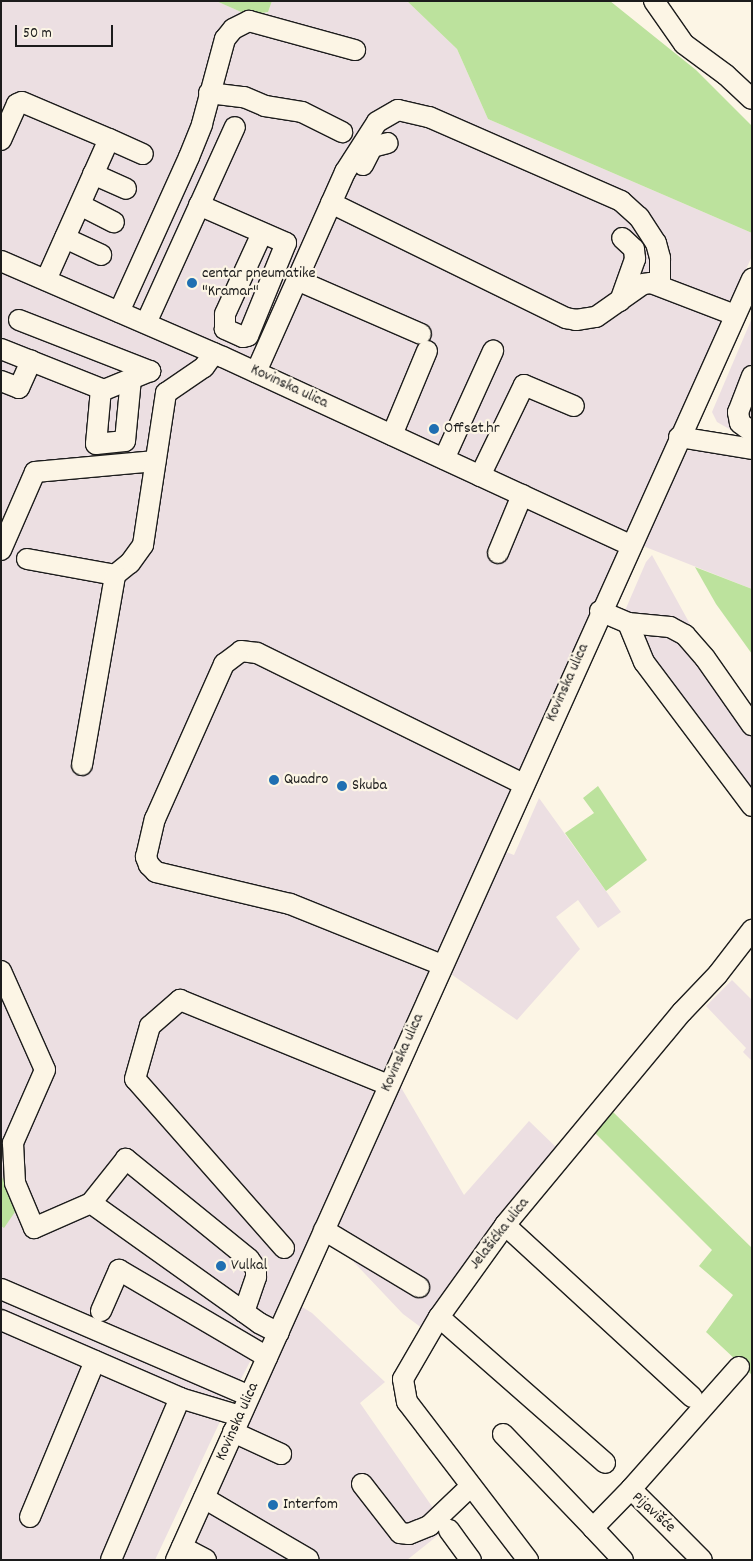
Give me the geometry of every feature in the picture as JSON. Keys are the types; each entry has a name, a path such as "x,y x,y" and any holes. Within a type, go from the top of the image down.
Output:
{"street":[{"path":"654,1 684,44 726,75 752,100"},
{"path":"119,312 189,157 210,93 225,38 233,29 248,21 355,50"},
{"path":"210,93 244,97 265,106 307,113 342,132"},
{"path":"1,140 17,104 22,102 143,154"},
{"path":"256,372 345,172 384,115 398,110 430,117 620,201 639,217 656,243 660,258 660,284"},
{"path":"146,323 234,127"},
{"path":"46,280 110,139"},
{"path":"345,172 359,170 372,147 388,144"},
{"path":"93,174 126,189"},
{"path":"331,203 566,318 576,320 596,317 643,284 660,284 735,315"},
{"path":"199,205 286,243 248,336 242,337 225,329 225,314 262,233"},
{"path":"80,206 114,222"},
{"path":"65,238 101,255"},
{"path":"620,301 635,259 634,249 622,238"},
{"name":"Kovinska ulica","path":"1,261 232,361 629,545"},
{"name":"Kovinska ulica","path":"179,1553 279,1333 629,545 752,279"},
{"path":"297,280 424,343 392,435"},
{"path":"1,349 101,389 150,371 19,320"},
{"path":"232,361 242,337"},
{"path":"444,459 493,351"},
{"path":"82,766 115,575 130,563 143,545 166,393 204,367 214,353"},
{"path":"1,381 19,388 31,362"},
{"path":"752,376 738,412 740,424 752,432"},
{"path":"101,389 96,444 125,441 131,379"},
{"path":"480,476 524,384 574,406"},
{"path":"678,437 752,449"},
{"path":"1,550 35,472 156,461"},
{"path":"498,553 522,495"},
{"path":"28,559 115,575"},
{"path":"600,611 628,623 670,627 685,635 705,658 752,725"},
{"path":"628,623 644,662 752,806"},
{"path":"442,965 290,904 156,872 148,865 146,857 155,820 220,674 232,655 241,650 257,653 523,784"},
{"name":"Jelašićka ulica","path":"528,1560 407,1402 404,1379 439,1316 505,1226 682,1012 718,974 752,930"},
{"path":"1,971 45,1070 13,1143 15,1183 34,1228 91,1203 126,1160 249,1259 256,1270 256,1277 244,1312"},
{"path":"284,1248 135,1079 150,1026 180,1000 388,1085"},
{"path":"91,1203 244,1312 279,1333"},
{"path":"505,1226 692,1397"},
{"path":"324,1230 419,1287"},
{"path":"101,1312 119,1270 267,1357"},
{"path":"1,1289 249,1396"},
{"path":"439,1316 605,1463"},
{"path":"1,1320 237,1424 280,1454"},
{"path":"30,1518 95,1361"},
{"path":"631,1489 739,1367"},
{"path":"111,1560 180,1398"},
{"path":"503,1434 623,1560"},
{"path":"362,1484 400,1533 409,1534 428,1526 471,1486"},
{"name":"Pijavišće","path":"593,1528 631,1489 702,1560"},
{"path":"204,1498 308,1559"},
{"path":"448,1530 471,1560"},
{"path":"179,1553 206,1560"}],"shaded area":[{"path":"1,1 216,1 248,15 268,12 272,1 407,1 457,49 488,119 752,233 752,256 293,1280 232,1396 155,1560 1,1560"},
{"path":"752,318 752,442 717,422 712,412"},
{"path":"696,448 752,455 752,589 643,546 685,452"},
{"path":"652,555 696,635 752,709 752,817 617,629 646,562"},
{"path":"539,798 621,912 598,928 578,900 556,917 580,949 517,1020 448,972 503,851 514,855"},
{"path":"732,980 752,1000 752,1061 743,1052 746,1048 706,1006"},
{"path":"399,1084 464,1195 529,1121 560,1151 426,1331 403,1314 330,1237"},
{"path":"299,1305 312,1313 385,1382 360,1403 447,1528 407,1560 185,1560"}],"green space":[{"path":"216,1 272,1 268,12 248,15"},
{"path":"407,1 610,1 696,70 752,126 752,233 488,119 457,49"},
{"path":"695,567 752,589 752,654 716,604"},
{"path":"598,786 647,860 606,891 565,833 594,813 583,798"},
{"path":"612,1111 752,1248 752,1375 706,1332 733,1295 699,1266 712,1250 595,1133"},
{"path":"1,1175 17,1209 4,1228 1,1226"}],"place":[{"name":"centar pneumatike \"Kramar\"","path":"192,283"},
{"name":"Offset.hr","path":"434,429"},
{"name":"Quadro","path":"274,780"},
{"name":"Skuba","path":"342,786"},
{"name":"Vulkal","path":"221,1266"},
{"name":"Interfom","path":"273,1505"}]}
